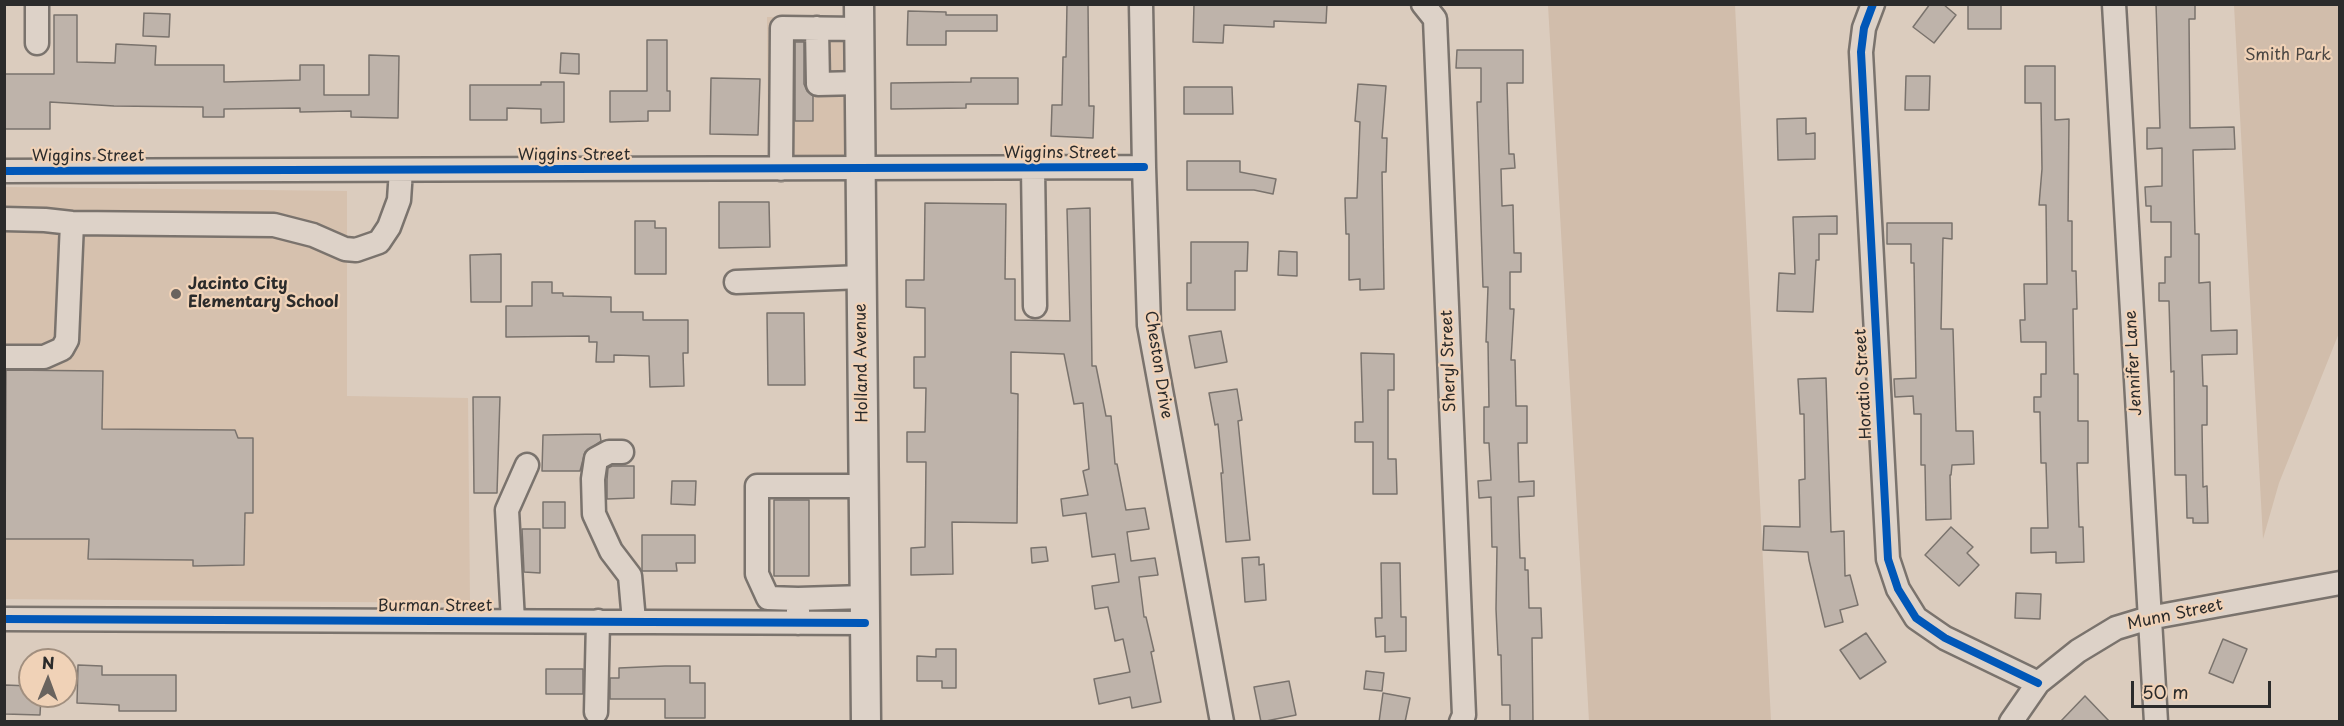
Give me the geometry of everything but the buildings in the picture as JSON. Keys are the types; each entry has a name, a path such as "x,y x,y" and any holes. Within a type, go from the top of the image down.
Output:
{"main road":[{"name":"Holland Avenue","path":"859,17 866,722"}],"street":[{"path":"37,4 37,43"},
{"name":"Cheston Drive","path":"1142,4 1149,325 1222,722"},
{"name":"Sheryl Street","path":"1423,4 1436,20 1464,715 1461,722"},
{"name":"Horatio Street","path":"1873,4 1864,28 1861,52 1888,559 1898,589 1916,618 1945,638 2038,683"},
{"name":"Jennifer Lane","path":"2114,4 2156,722"},
{"path":"781,169 782,28 817,28 859,17"},
{"path":"817,28 818,84 860,83"},
{"name":"Wiggins Street","path":"4,171 1144,167"},
{"path":"1033,168 1035,306"},
{"path":"4,219 72,223 274,225 314,235 345,249 356,250 379,242 389,227 399,200 401,170"},
{"path":"4,357 44,357 62,349 67,340 70,327 72,223"},
{"path":"736,282 862,277"},
{"path":"622,452 609,452 596,459 592,479 594,514 611,551 630,576 634,621"},
{"path":"513,621 507,510 527,465"},
{"path":"864,486 757,486 757,574 768,598 798,599 865,610"},
{"name":"Munn Street","path":"2011,722 2038,683 2078,651 2116,628 2149,618 2340,583"},
{"path":"798,599 798,622"},
{"name":"Burman Street","path":"4,619 798,622 865,610"},
{"path":"596,712 598,621"}],"shaded area":[{"path":"767,17 846,17 846,159 768,159"},
{"name":"Jacinto City Elementary School","path":"5,187 347,191 347,396 468,398 470,603 5,599"}],"green space":[{"path":"1548,5 1735,5 1771,721 1589,721"},
{"name":"Smith Park","path":"2234,5 2339,5 2339,333 2279,483 2263,539"}],"cycle path":[{"path":"1873,4 1864,28 1861,52 1888,559 1898,589 1916,618 1945,638 2038,683"},
{"path":"4,171 1144,167"},
{"path":"4,619 865,623"}],"place":[{"name":"Jacinto City Elementary School","path":"176,294"}]}
